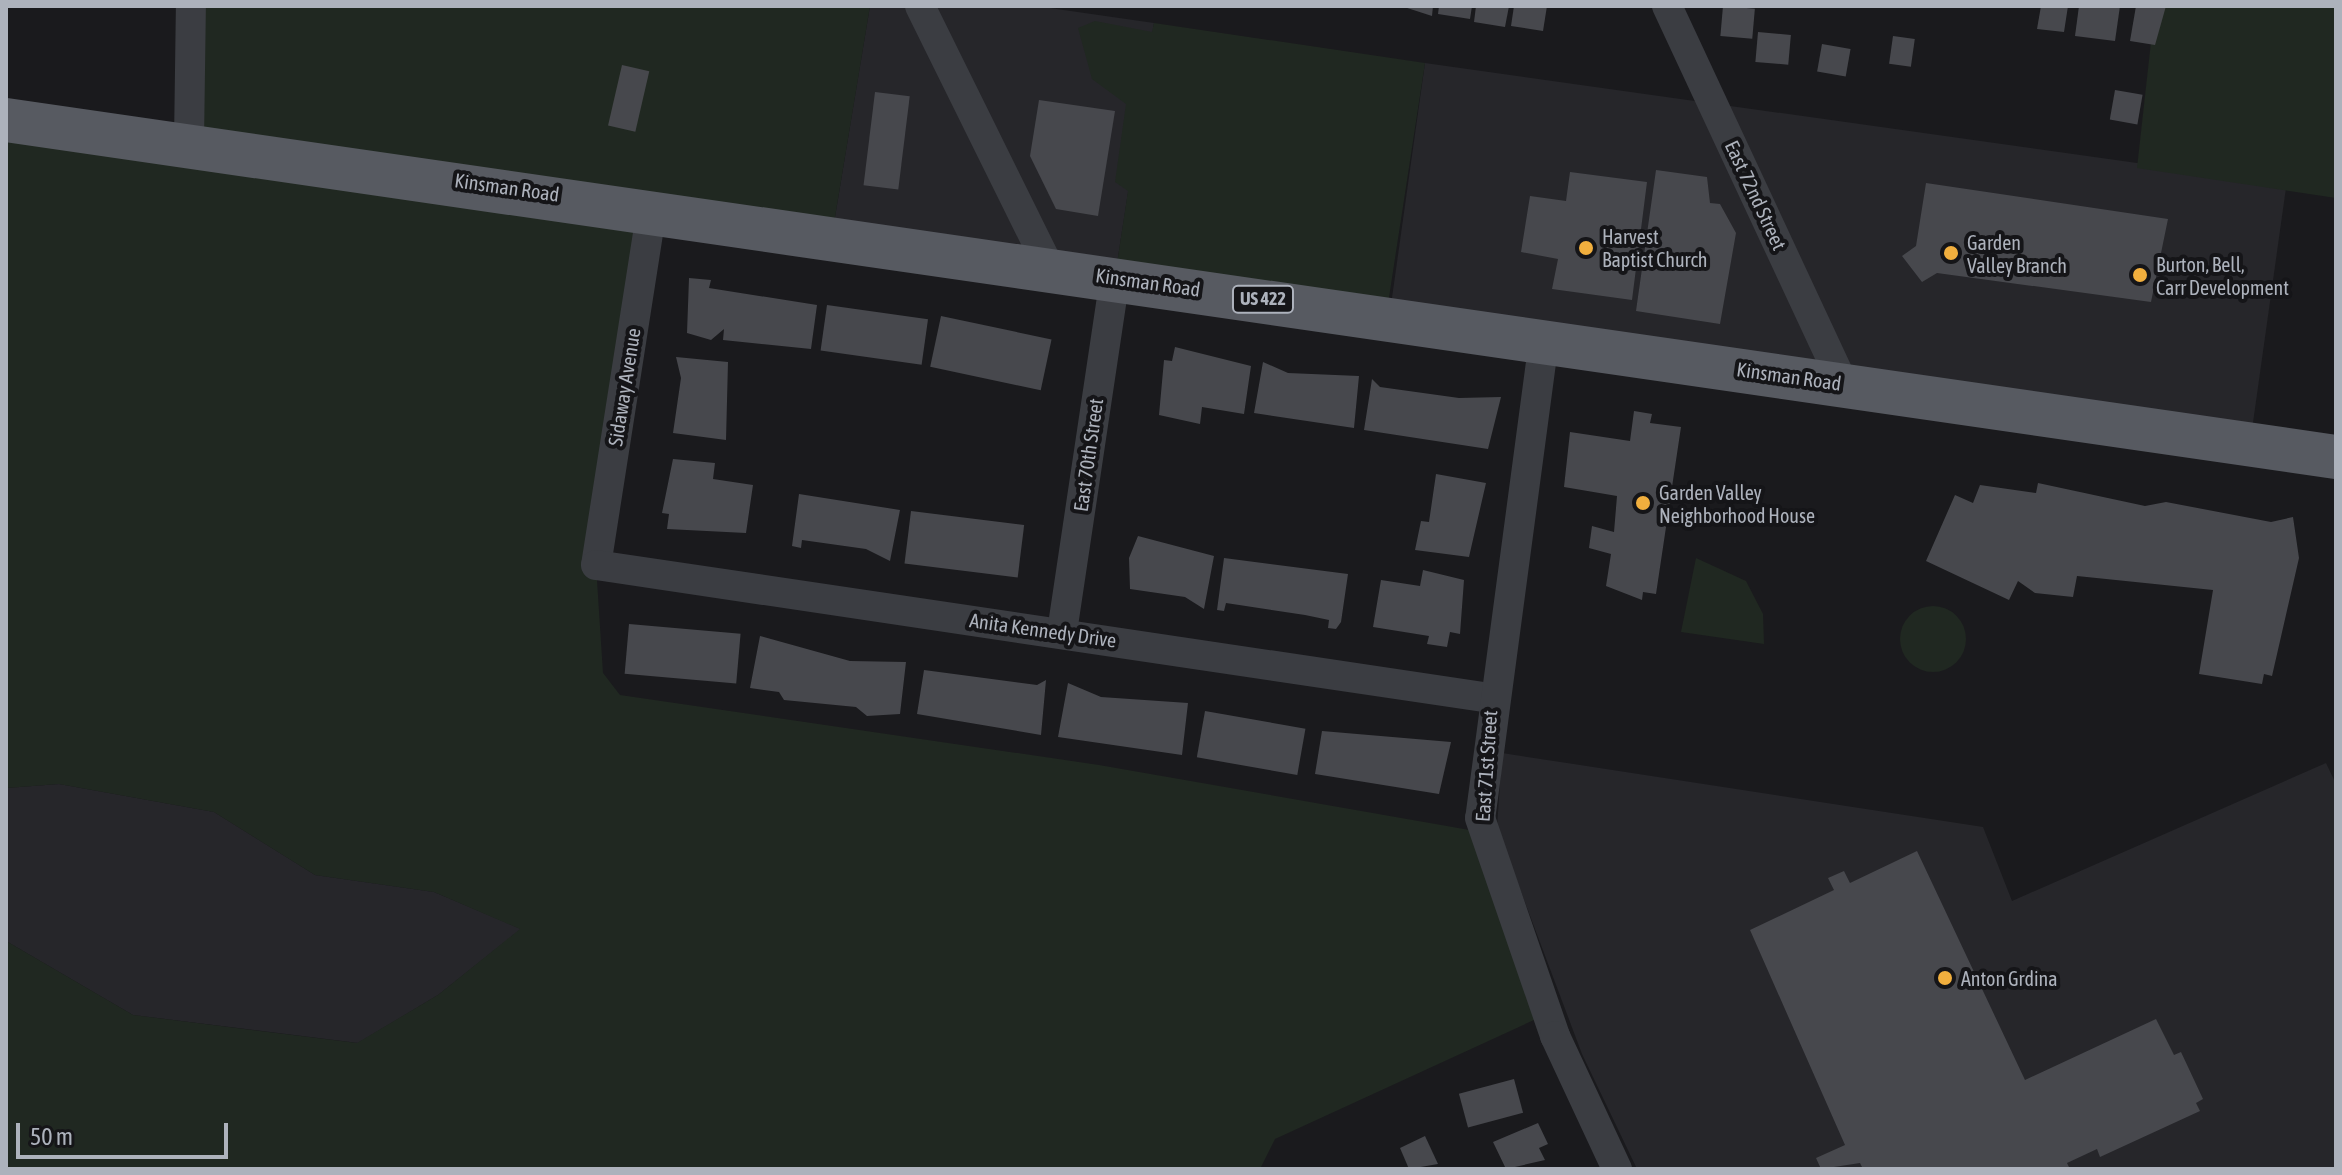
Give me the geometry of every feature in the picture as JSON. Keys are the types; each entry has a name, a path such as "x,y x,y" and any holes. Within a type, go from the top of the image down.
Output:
{"main road":[{"name":"Kinsman Road","path":"6,120 189,142 652,208 2336,457"}],"street":[{"path":"189,142 191,6"},
{"path":"920,6 1049,267"},
{"name":"East 72nd Street","path":"1667,6 1844,385"},
{"name":"Sidaway Avenue","path":"596,565 652,208"},
{"name":"East 70th Street","path":"1062,632 1115,277"},
{"name":"East 71st Street","path":"1544,340 1490,698 1481,832 1555,1036 1617,1169"},
{"name":"Anita Kennedy Drive","path":"596,565 1490,698"}],"shaded area":[{"path":"191,6 870,6 832,235 652,208 596,565 603,673 620,695 1099,765 1481,832 1547,1014 1275,1139 1260,1169 6,1169 6,941 133,1015 357,1043 438,995 520,929 434,892 315,875 214,812 59,784 6,788 6,120 189,141"},
{"path":"870,6 1036,6 1154,23 1115,277 832,235"},
{"path":"2155,6 2336,6 2336,198 2137,168"},
{"path":"1095,21 1152,32 1154,23 1425,63 1386,317 1115,277 1128,191 1115,182 1126,104 1092,79 1078,28"},
{"path":"1425,63 2287,184 2251,439 1389,317"},
{"path":"1696,558 1746,581 1763,614 1764,644 1681,632"},
{"path":"1933,606 1946,609 1956,616 1963,626 1966,639 1963,652 1956,662 1946,669 1933,672 1920,669 1910,662 1903,652 1900,639 1903,626 1910,616 1920,609"},
{"name":"Anton Grdina","path":"1502,753 1983,827 2012,901 2326,763 2336,784 2336,1169 1637,1169 1582,1054 1497,828"},
{"path":"59,784 214,812 315,875 434,892 521,929 438,995 358,1043 133,1015 6,941 6,788"}],"building":[{"path":"1401,6 1433,6 1432,16"},
{"path":"1439,6 1472,6 1470,19 1438,14"},
{"path":"1476,6 1509,6 1505,27 1474,22"},
{"path":"1514,6 1547,6 1543,31 1511,26"},
{"path":"1723,6 1755,9 1752,39 1720,36"},
{"path":"2041,6 2068,6 2064,32 2037,29"},
{"path":"2079,6 2120,6 2115,41 2075,36"},
{"path":"2136,6 2166,6 2155,45 2130,41"},
{"path":"1758,32 1791,35 1788,65 1755,62"},
{"path":"1893,36 1915,39 1911,67 1889,64"},
{"path":"1822,44 1851,49 1846,77 1817,72"},
{"path":"622,65 649,71 635,132 608,125"},
{"path":"2115,90 2143,95 2137,124 2110,120"},
{"path":"875,92 910,96 898,190 864,185"},
{"path":"1039,100 1115,111 1098,216 1056,209 1030,156"},
{"path":"1656,170 1707,177 1710,203 1720,204 1736,233 1720,324 1636,311"},
{"path":"1570,172 1647,182 1632,300 1552,289 1558,259 1521,252 1530,196 1566,201"},
{"path":"1926,183 2168,219 2151,302 1937,273 1922,282 1902,256 1916,246"},
{"path":"689,278 711,280 709,288 817,305 811,349 723,340 724,329 711,340 687,333"},
{"path":"827,305 928,319 922,365 821,351"},
{"path":"941,316 1052,339 1041,390 930,367"},
{"path":"1175,347 1251,366 1244,414 1202,407 1200,424 1159,415 1164,360 1172,361"},
{"path":"676,357 728,362 726,440 673,433 681,378"},
{"path":"1263,362 1288,373 1359,376 1354,428 1254,413"},
{"path":"1372,379 1380,387 1459,398 1501,397 1488,449 1364,430"},
{"name":"Garden Valley Neighborhood House","path":"1634,411 1652,414 1650,423 1681,427 1656,594 1643,592 1642,600 1606,586 1611,554 1589,548 1592,526 1614,532 1617,496 1564,487 1570,432 1630,441"},
{"path":"673,459 715,463 713,479 753,485 746,533 667,529 669,514 662,513"},
{"path":"1436,474 1486,483 1469,557 1415,550 1421,521 1429,522"},
{"path":"2038,483 2145,506 2166,502 2271,522 2293,517 2299,558 2272,676 2264,674 2262,684 2199,674 2213,590 2077,576 2073,597 2035,593 2018,581 2009,600 1926,561 1955,495 1973,503 1980,485 2036,493"},
{"path":"799,494 900,510 890,561 866,549 802,540 801,548 792,546"},
{"path":"911,511 1024,525 1018,577 905,564"},
{"path":"1138,536 1214,556 1204,609 1185,597 1130,589 1129,558"},
{"path":"1224,558 1348,574 1341,622 1336,629 1328,628 1329,620 1226,603 1224,611 1217,610"},
{"path":"1423,570 1464,580 1460,634 1450,632 1447,647 1427,644 1429,636 1373,627 1381,580 1420,586"},
{"path":"629,624 741,634 736,684 625,674"},
{"path":"760,636 850,661 906,662 900,714 867,716 856,707 784,700 779,692 750,688"},
{"path":"924,670 1037,685 1046,680 1041,735 917,714"},
{"path":"1068,683 1101,697 1188,703 1182,755 1058,737"},
{"path":"1205,711 1305,729 1297,775 1197,757"},
{"path":"1322,731 1451,742 1439,794 1315,774"},
{"path":"1917,851 2025,1080 2156,1019 2174,1055 2181,1052 2203,1099 2196,1103 2200,1111 2100,1157 2097,1149 2067,1163 2070,1169 1863,1169 1860,1163 1821,1169 1816,1158 1845,1145 1750,930 1834,890 1828,878 1844,871 1850,883"},
{"path":"1514,1079 1523,1113 1468,1128 1459,1094"},
{"path":"1538,1123 1548,1144 1539,1148 1545,1160 1506,1169 1493,1142"},
{"path":"1425,1136 1438,1164 1409,1169 1400,1148"}],"place":[{"name":"Harvest Baptist Church","path":"1586,248"},
{"name":"Garden Valley Branch","path":"1951,253"},
{"name":"Burton, Bell, Carr Development","path":"2140,275"},
{"name":"Garden Valley Neighborhood House","path":"1643,503"},
{"name":"Anton Grdina","path":"1945,978"}]}
